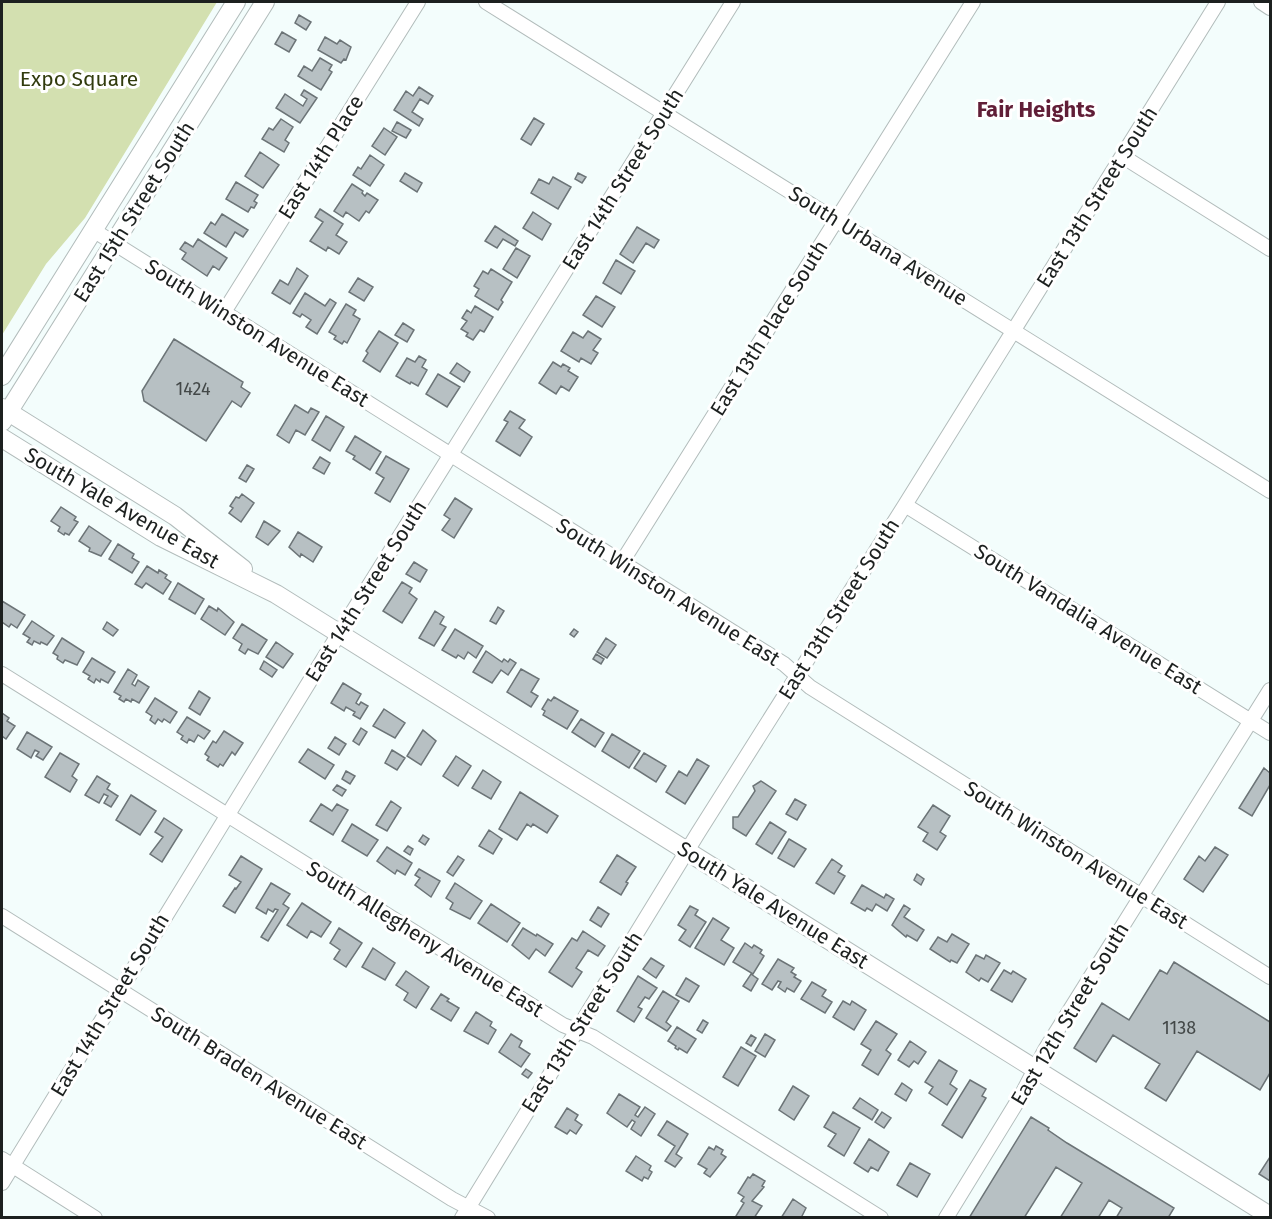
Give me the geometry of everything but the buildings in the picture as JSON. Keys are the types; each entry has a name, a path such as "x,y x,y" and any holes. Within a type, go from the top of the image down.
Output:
{"main road":[{"name":"East 15th Street South","path":"2,376 236,2"},
{"name":"East 15th Street South","path":"4,414 115,244 265,2"},
{"name":"South Yale Avenue East","path":"4,414 175,516 276,594"},
{"name":"South Yale Avenue East","path":"2,438 161,537 276,594 340,633 1270,1216"},
{"path":"161,537 175,516"}],"street":[{"name":"East 14th Place","path":"224,312 418,2"},
{"name":"South Urbana Avenue","path":"486,2 1270,491"},
{"name":"East 14th Street South","path":"2,1183 7,1162 119,991 734,2"},
{"name":"East 13th Place South","path":"622,562 974,2"},
{"name":"East 13th Street South","path":"465,1212 1218,2"},
{"path":"1261,2 1270,8"},
{"path":"1122,156 1270,249"},
{"name":"South Winston Avenue East","path":"93,230 784,664 810,687 1270,976"},
{"name":"South Vandalia Avenue East","path":"905,506 1270,734"},
{"name":"South Allegheny Avenue East","path":"2,674 563,1025 603,1043 881,1218"},
{"name":"East 12th Street South","path":"946,1218 1022,1094 1049,1043 1270,690"},
{"name":"South Braden Avenue East","path":"2,916 452,1199 465,1212 488,1218"},
{"path":"7,1162 95,1218"}],"green space":[{"name":"Expo Square","path":"2,2 217,2 85,218 46,264 2,335"}],"district":[{"name":"Fair Heights","path":"1036,109"}]}
